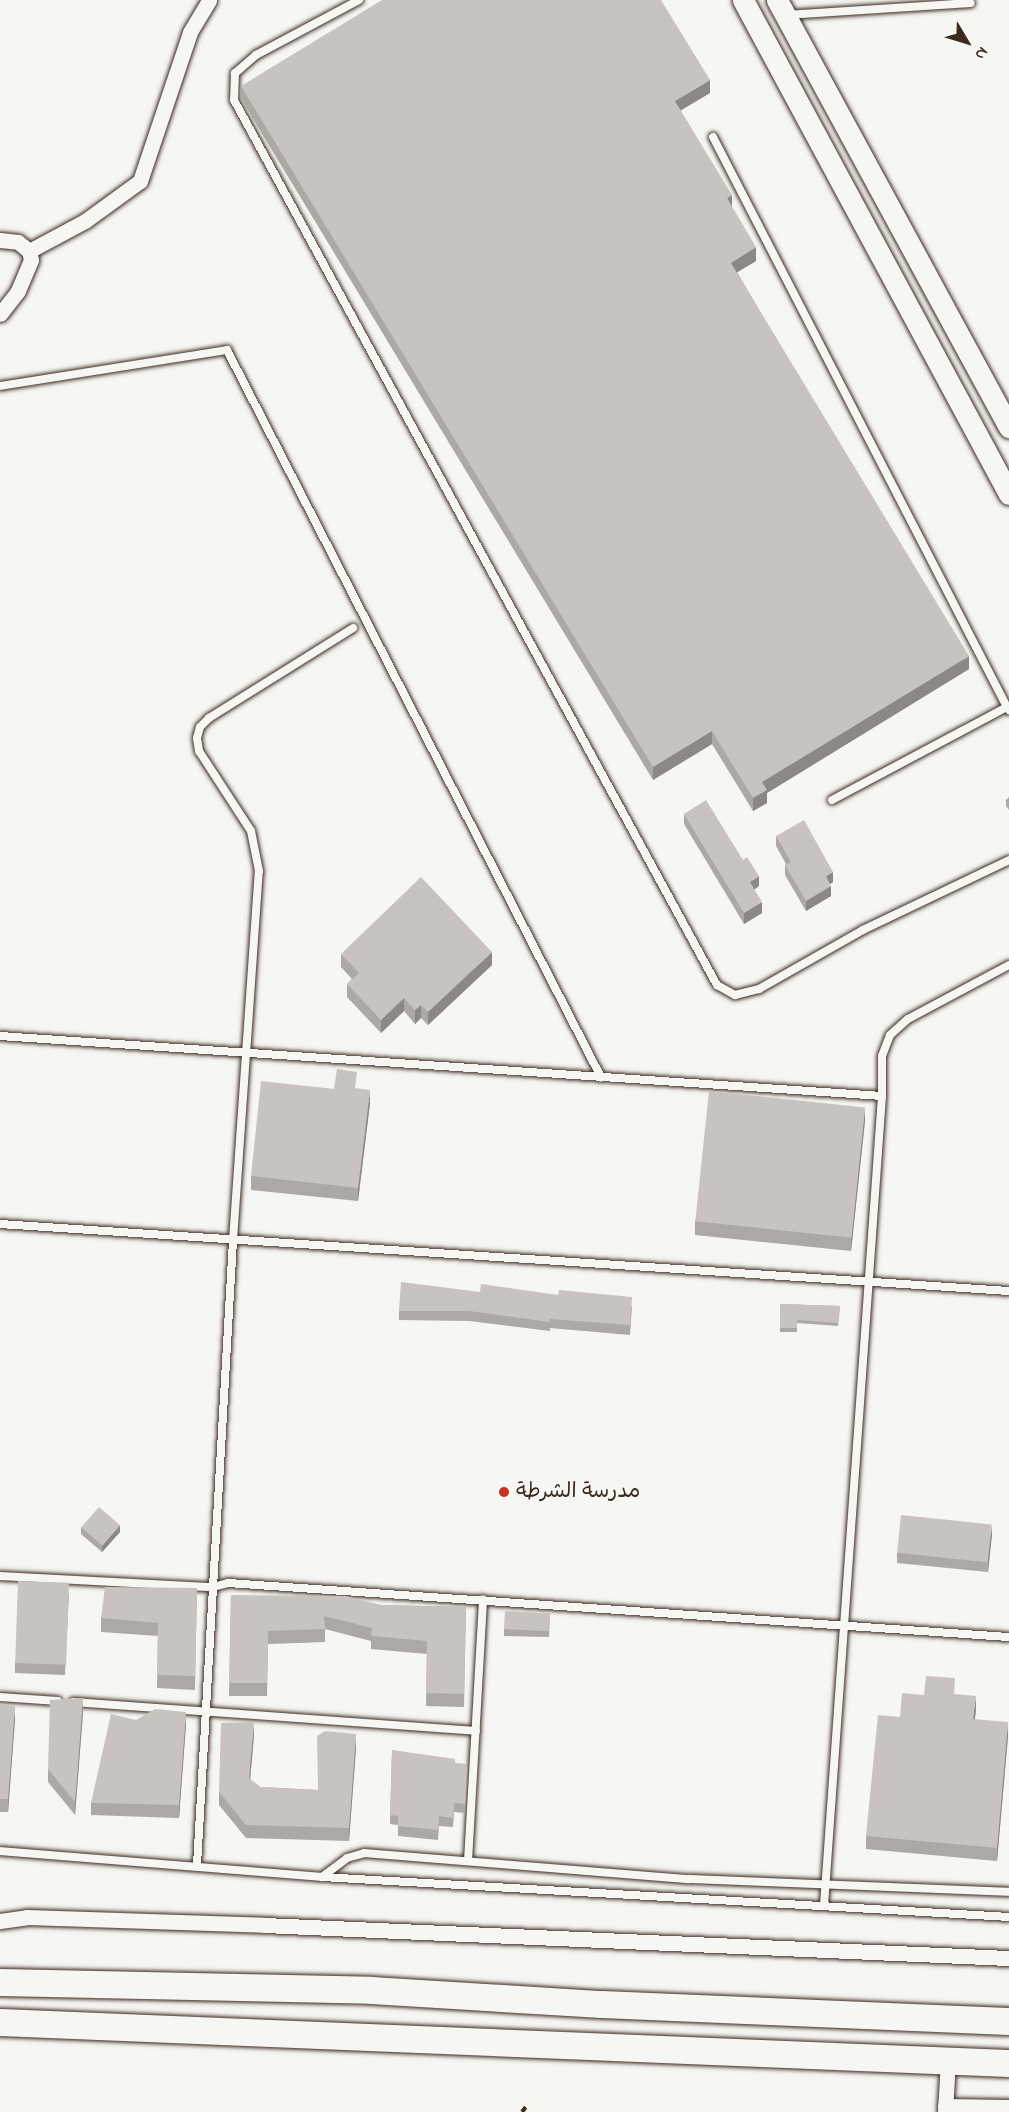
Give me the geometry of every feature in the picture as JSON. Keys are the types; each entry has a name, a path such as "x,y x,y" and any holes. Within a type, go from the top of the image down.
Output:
{"highway":[{"path":"0,1982 371,1990 602,2004 1009,2021"},
{"path":"0,2022 1009,2063"}],"street":[{"path":"29,251 85,221 140,181 190,32 209,0"},
{"path":"742,0 1009,494"},
{"path":"781,7 1009,427"},
{"path":"0,240 18,242 29,251"},
{"path":"0,314 28,272 29,251"},
{"path":"0,1921 27,1917 240,1924 1009,1958"},
{"path":"948,2060 945,2109 1009,2107"}],"lane":[{"path":"359,0 256,55 234,73 234,100 717,985 735,995 759,989 863,930 1009,860"},
{"path":"781,7 971,3"},
{"path":"713,137 1008,709 832,800"},
{"path":"0,386 227,350 601,1077"},
{"path":"197,1865 232,1240 258,907 256,848 251,831 199,751 200,727 353,628"},
{"path":"824,1906 882,1096 882,1056 890,1035 908,1019 1009,965"},
{"path":"0,1036 882,1096"},
{"path":"0,1224 1009,1291"},
{"path":"0,1576 213,1587 228,1583 1009,1637"},
{"path":"468,1861 483,1599"},
{"path":"0,1697 476,1731"},
{"path":"0,1851 197,1865 322,1877 1009,1917"},
{"path":"322,1877 347,1858 364,1853 689,1879 1009,1892"}],"path":[{"path":"522,2112 528,2104"}],"building":[{"path":"382,0 661,0 710,80 675,101 732,195 727,198 756,247 731,263 969,656 762,782 767,790 753,798 712,731 653,767 241,86"},
{"path":"706,800 743,860 747,857 759,876 750,882 762,902 744,913 684,814"},
{"path":"804,820 833,872 826,876 831,886 806,901 785,865 791,862 776,836"},
{"path":"421,877 492,952 428,1012 421,1005 415,1010 404,998 381,1020 347,984 359,973 341,954"},
{"path":"337,1069 357,1072 355,1088 370,1090 358,1188 251,1176 261,1081 334,1089"},
{"path":"709,1091 865,1107 851,1238 695,1221"},
{"path":"401,1282 480,1292 481,1284 558,1295 559,1290 632,1297 630,1325 550,1319 550,1322 469,1311 399,1311"},
{"path":"780,1304 840,1306 838,1323 797,1320 797,1328 780,1328"},
{"path":"99,1507 120,1525 102,1546 81,1527"},
{"path":"901,1515 992,1525 988,1562 897,1553"},
{"path":"18,1581 69,1583 66,1665 15,1663"},
{"path":"105,1587 197,1588 195,1676 157,1675 158,1623 101,1618"},
{"path":"231,1595 346,1596 381,1605 466,1607 464,1694 426,1693 427,1641 371,1636 372,1628 324,1616 325,1629 268,1631 267,1683 229,1683"},
{"path":"505,1611 550,1613 549,1631 504,1629"},
{"path":"926,1676 955,1678 954,1694 976,1696 973,1719 1008,1722 997,1848 866,1836 878,1715 900,1717 902,1693 924,1695"},
{"path":"83,1698 75,1802 48,1769 50,1700"},
{"path":"0,1704 15,1706 8,1799 0,1799"},
{"path":"155,1709 186,1712 179,1805 91,1803 111,1714 136,1720"},
{"path":"254,1722 249,1778 260,1787 318,1790 317,1736 325,1731 356,1734 349,1828 246,1825 219,1792 221,1723"},
{"path":"392,1750 455,1759 455,1763 467,1764 465,1804 454,1803 453,1818 439,1816 438,1830 398,1826 398,1816 390,1815"}],"place":[{"name":"مدرسة الشرطة","path":"504,1492"}]}
